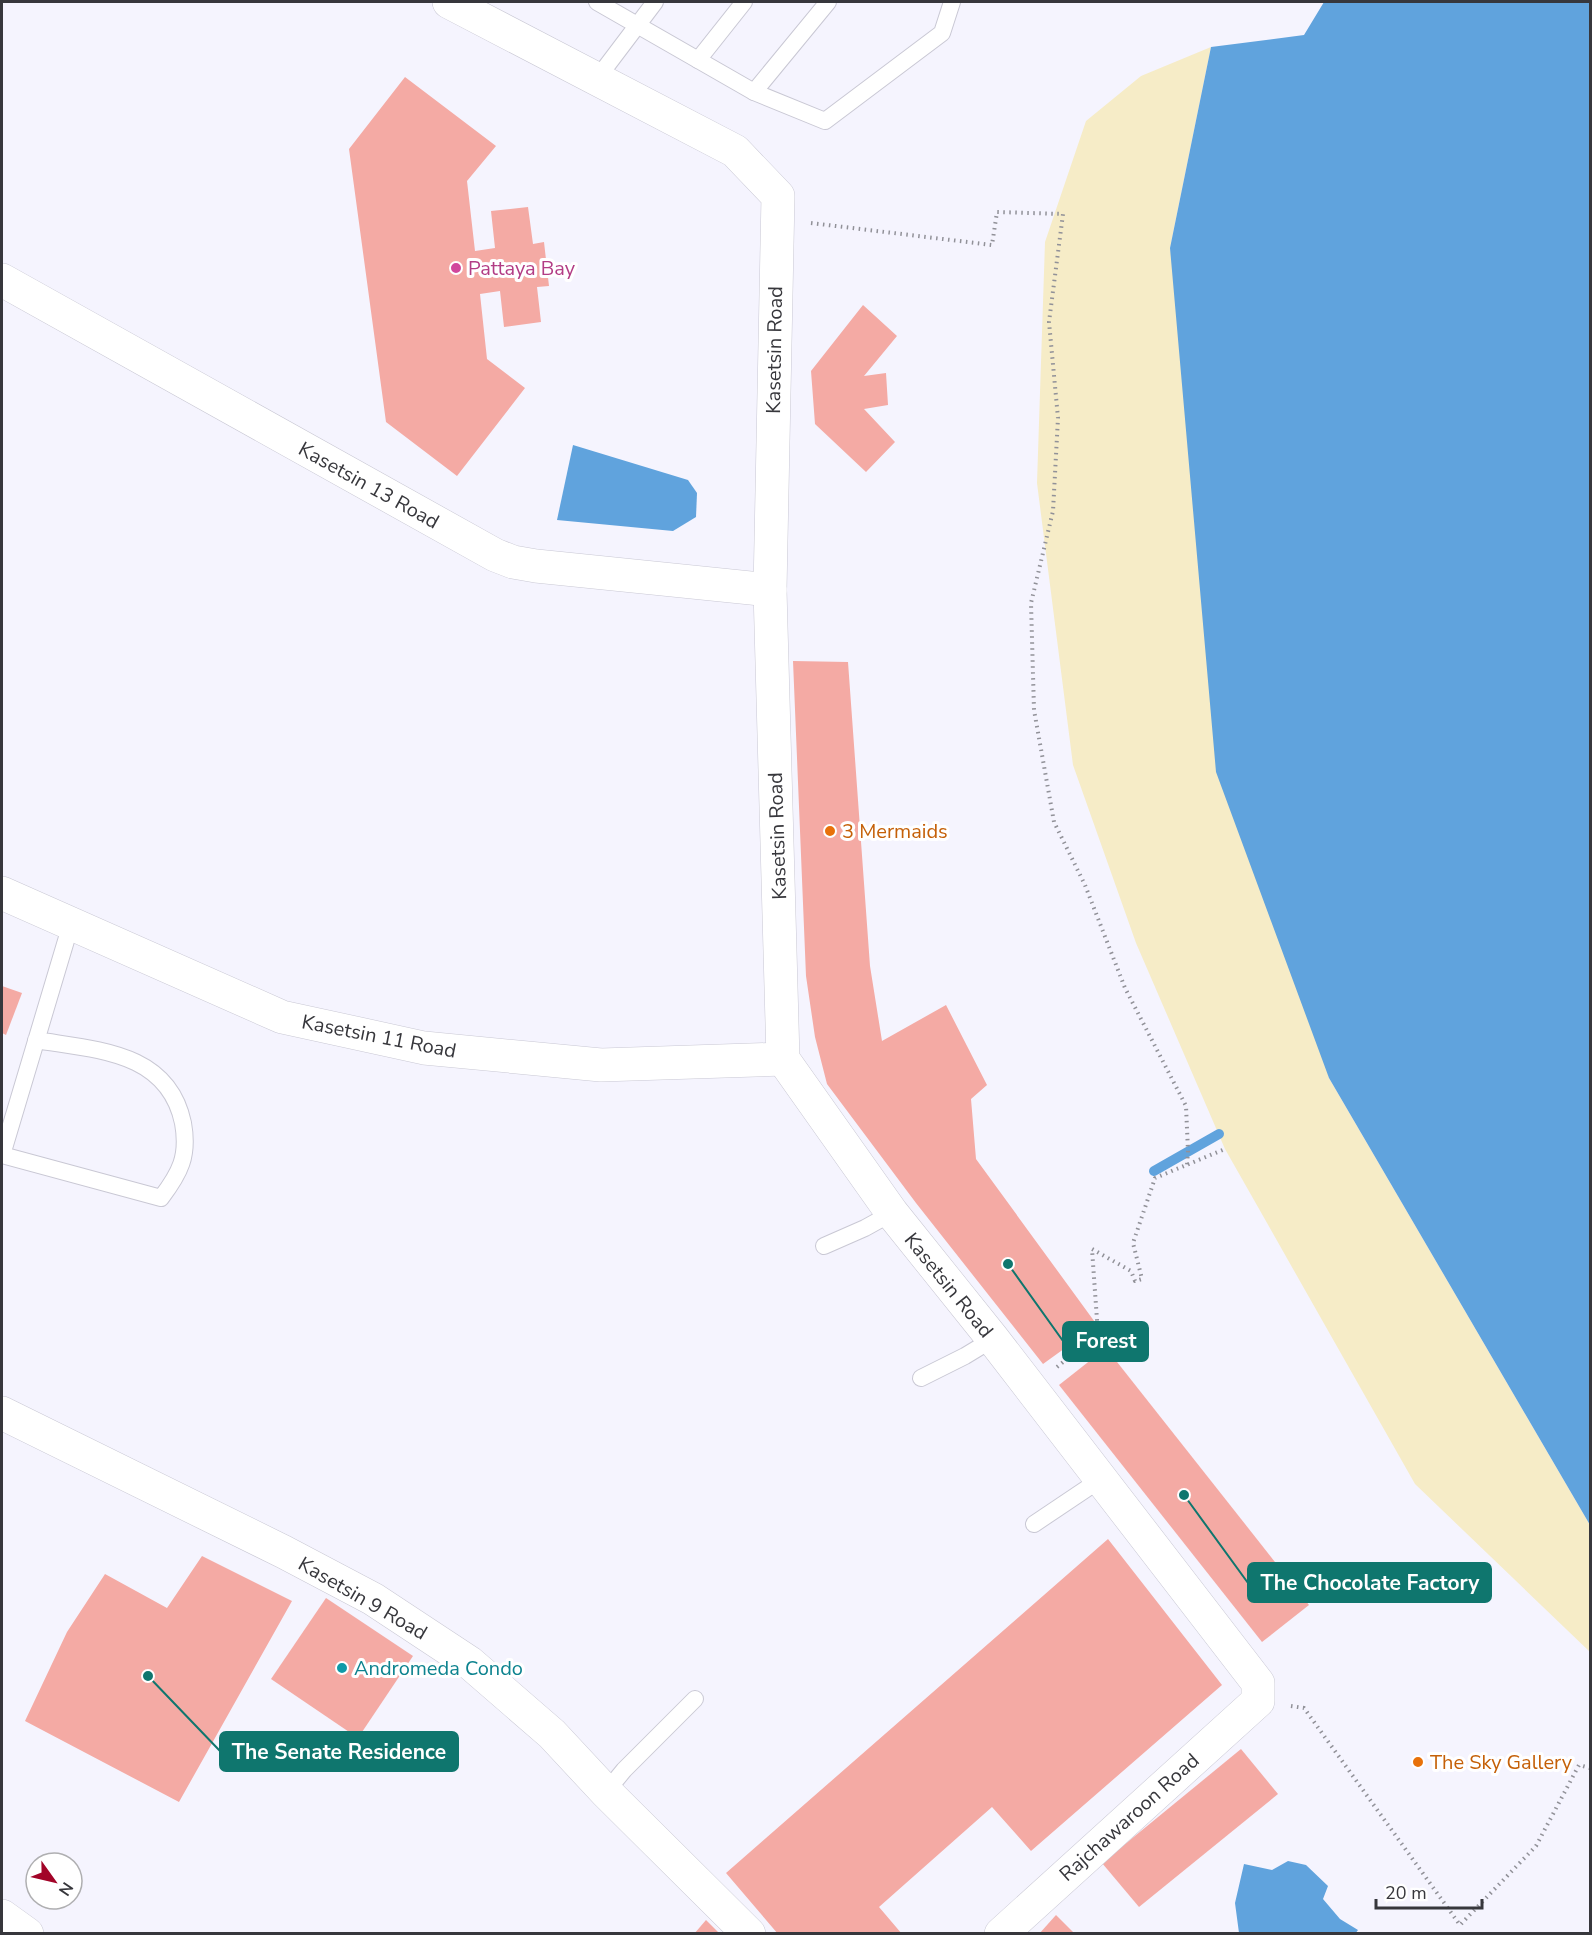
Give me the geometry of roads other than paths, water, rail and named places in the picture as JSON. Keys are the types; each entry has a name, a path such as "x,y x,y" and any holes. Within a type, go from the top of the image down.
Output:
{"street":[{"name":"Kasetsin Road","path":"449,2 735,151 778,196 770,590 783,1059 891,1213 993,1339 1258,1683 1258,1701"},
{"name":"Kasetsin 13 Road","path":"2,280 495,555 513,562 536,566 770,590"},
{"name":"Kasetsin 11 Road","path":"2,893 282,1017 424,1048 601,1065 783,1059"},
{"name":"Kasetsin 9 Road","path":"2,1413 284,1552 373,1599 470,1663 552,1734 606,1792 749,1934"},
{"name":"Rajchawaroon Road","path":"1001,1934 1258,1701"},
{"path":"2,1916 27,1934"}],"lane":[{"path":"597,2 754,92 825,121 942,33 952,2"},
{"path":"596,80 655,2"},
{"path":"698,60 744,2"},
{"path":"754,92 828,2"},
{"path":"36,1040 113,1053 140,1063 168,1085 179,1106 186,1140 178,1175 161,1198 2,1155 36,1040 71,924"},
{"path":"824,1246 865,1228 891,1213"},
{"path":"921,1378 993,1339"},
{"path":"1034,1524 1101,1479"},
{"path":"606,1792 624,1770 695,1699"}],"water":[{"path":"1324,2 1590,2 1590,1525 1329,1078 1216,772 1170,248 1211,47 1304,35"},
{"path":"573,445 688,480 697,493 696,517 673,531 557,520"},
{"path":"1288,1861 1306,1865 1328,1886 1323,1899 1340,1919 1358,1930 1355,1934 1239,1933 1235,1903 1244,1864 1272,1870"}],"waterway":[{"path":"1154,1171 1219,1134"}],"place":[{"name":"Pattaya Bay","path":"456,268"},
{"name":"3 Mermaids","path":"830,831"},
{"name":"Forest","path":"1008,1264"},
{"name":"The Chocolate Factory","path":"1184,1495"},
{"name":"Andromeda Condo","path":"342,1668"},
{"name":"The Senate Residence","path":"148,1676"},
{"name":"The Sky Gallery","path":"1418,1762"}]}
